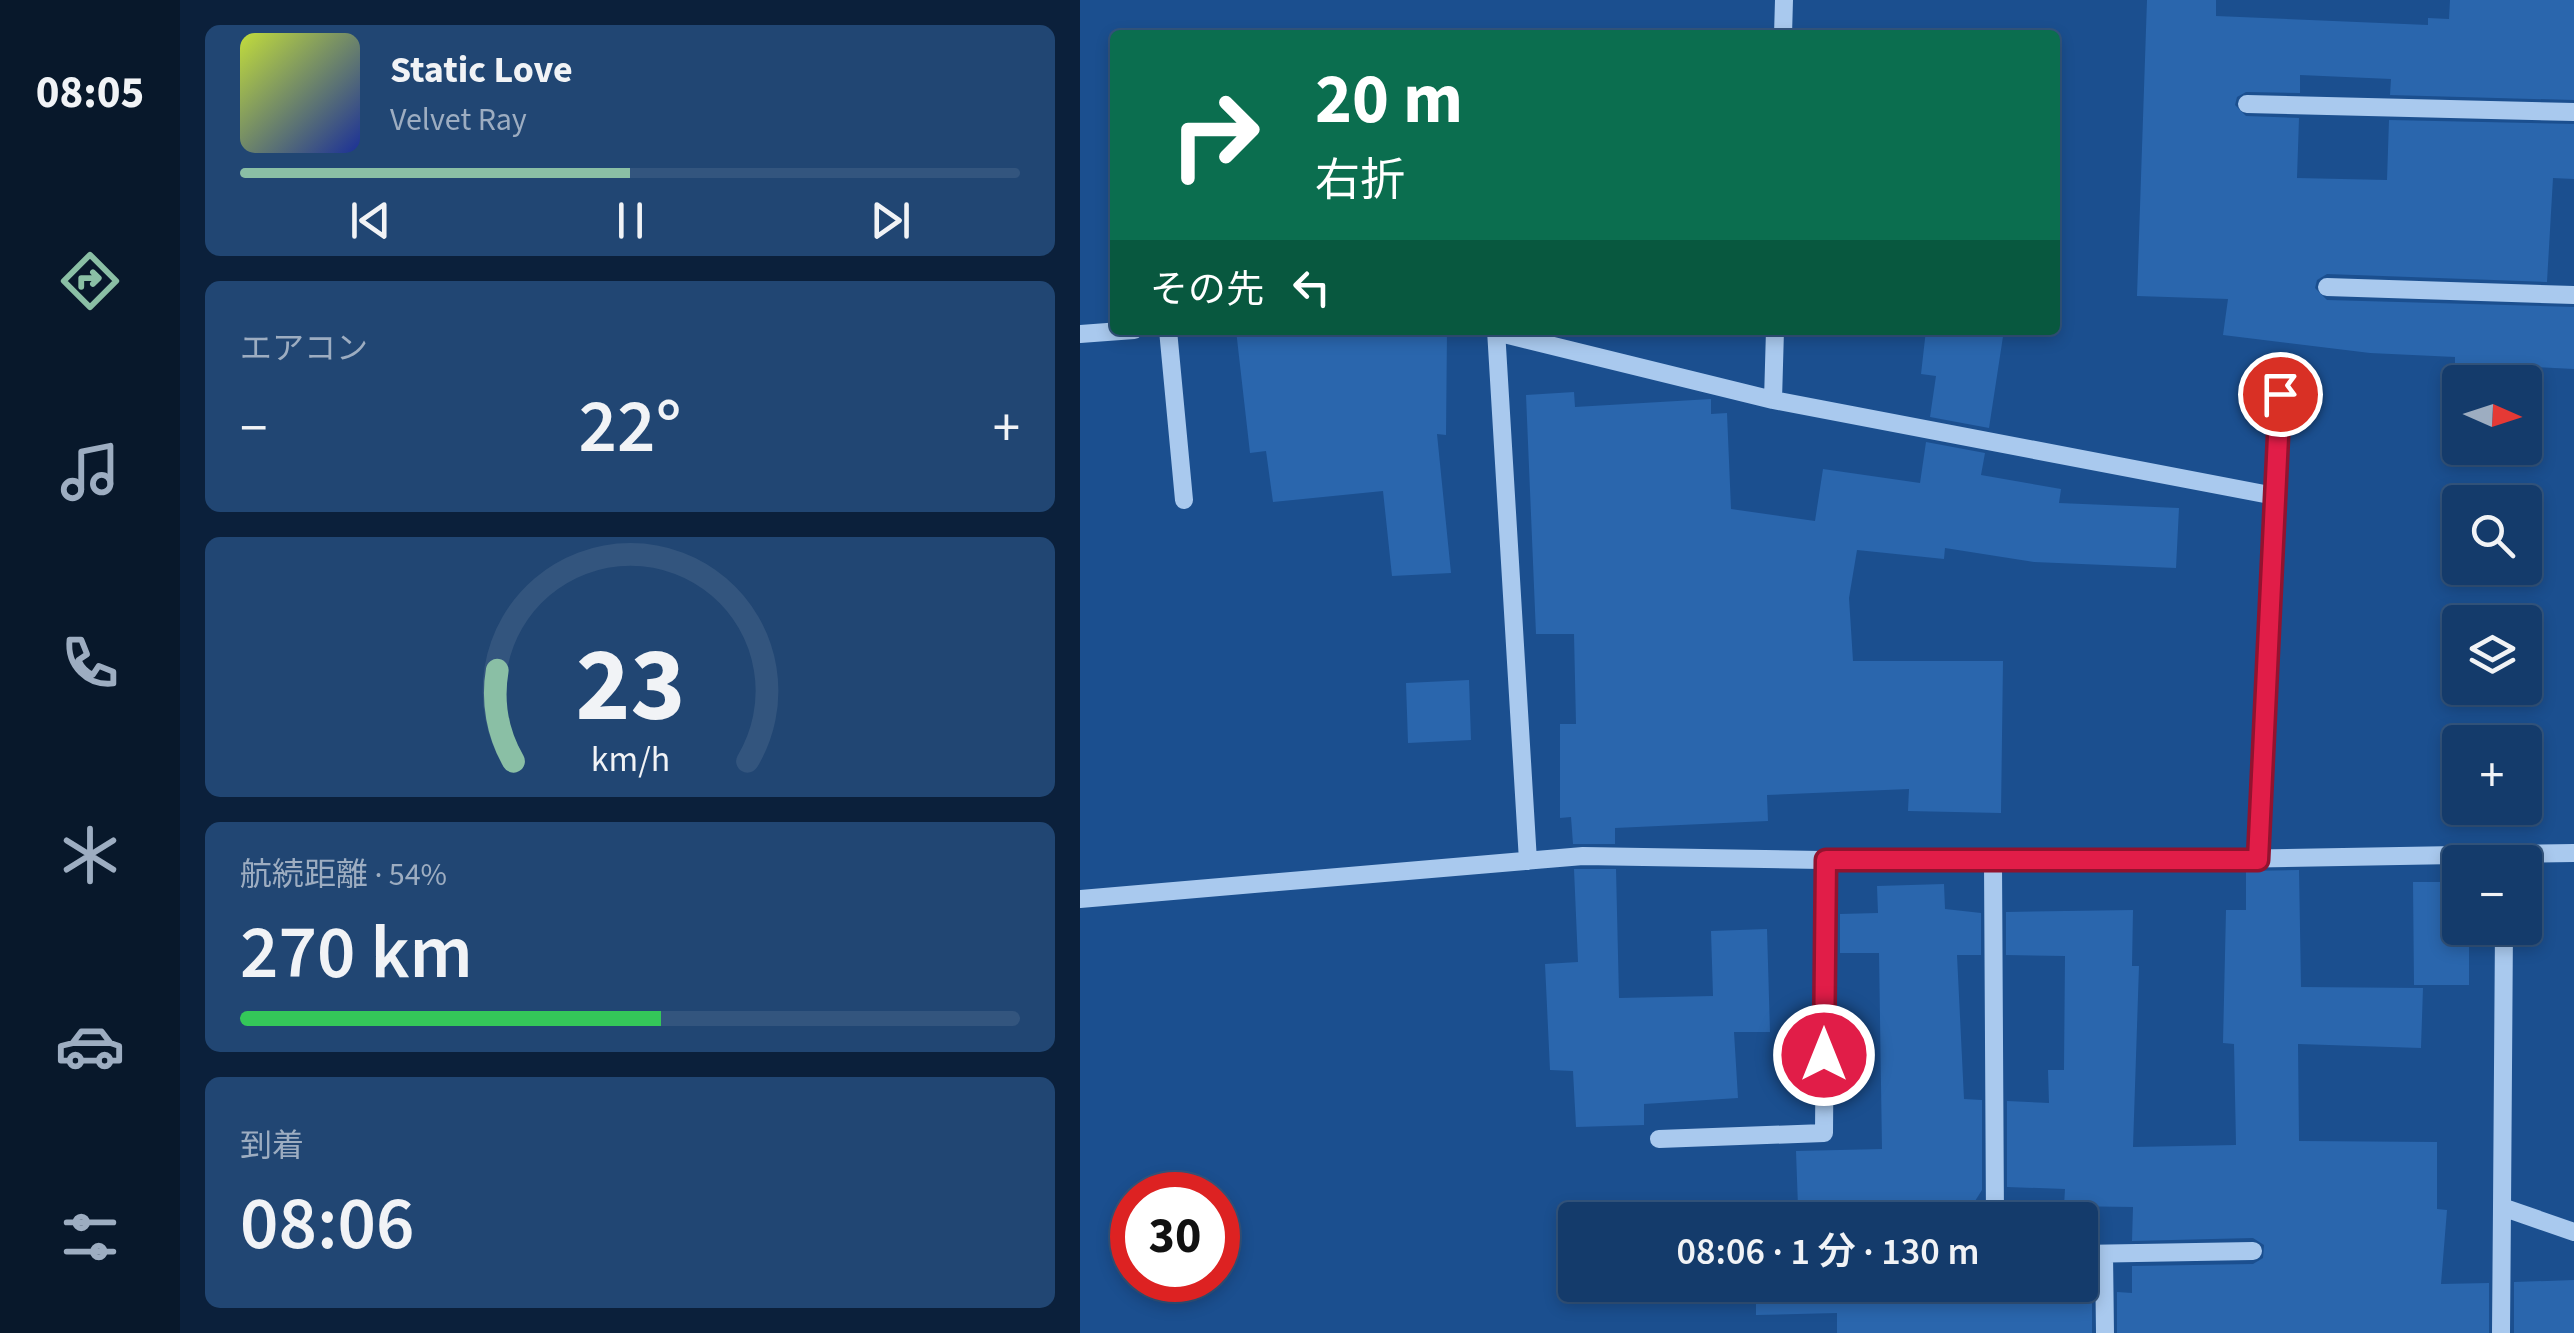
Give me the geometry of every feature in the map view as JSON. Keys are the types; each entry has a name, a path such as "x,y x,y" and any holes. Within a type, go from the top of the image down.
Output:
{"street":[{"path":"1783,30 1784,0"},
{"path":"2247,104 2574,112"},
{"path":"2327,287 2574,295"},
{"path":"1080,334 1110,332"},
{"path":"1168,335 1184,500"},
{"path":"1496,335 1528,861"},
{"path":"1512,335 1773,400 2274,496"},
{"path":"1773,400 1775,335"},
{"path":"2258,860 2280,394"},
{"path":"2542,856 2574,853"},
{"path":"1080,899 1583,856 1993,863 2442,859"},
{"path":"1659,1139 1824,1133 1826,860"},
{"path":"1993,863 1995,1202"},
{"path":"2501,1333 2504,945"},
{"path":"2502,1207 2574,1232"},
{"path":"2098,1254 2254,1251"},
{"path":"2104,1254 2106,1333"}],"building":[{"path":"2147,0 2216,0 2216,16 2428,25 2428,18 2449,19 2450,0 2574,0 2574,100 2390,95 2391,79 2300,75 2300,93 2246,92 2237,97 2235,105 2246,116 2299,118 2297,178 2387,180 2389,120 2574,124 2574,179 2553,178 2547,282 2327,274 2317,280 2315,288 2327,300 2574,307 2574,369 2455,363 2455,357 2370,353 2223,335 2228,299 2137,296"},
{"path":"1237,335 1447,335 1446,435 1437,434 1451,573 1392,576 1383,491 1273,502 1266,451 1250,453"},
{"path":"1925,335 2003,335 1989,428 1930,417 1936,376 1921,374"},
{"path":"1574,392 1575,407 1711,399 1711,414 1727,413 1731,509 1815,521 1823,469 1920,483 1926,442 1985,453 1981,475 2061,489 2059,503 2179,508 2176,568 2034,562 1945,548 1944,559 1857,550 1849,598 1853,661 2003,661 2001,813 1908,811 1909,789 1767,795 1768,821 1615,828 1615,844 1573,844 1571,817 1560,818 1560,724 1576,724 1574,634 1536,634 1526,395"},
{"path":"1469,680 1471,740 1408,743 1406,683"},
{"path":"1574,869 1616,869 1619,998 1713,996 1711,931 1767,929 1770,1032 1734,1032 1738,1098 1644,1104 1644,1125 1576,1127 1573,1071 1550,1070 1545,964 1578,962"},
{"path":"2299,870 2301,987 2423,988 2421,1048 2298,1044 2299,1141 2437,1142 2437,1209 2447,1210 2441,1284 2489,1283 2489,1333 2117,1333 2117,1292 2132,1293 2132,1266 2253,1264 2263,1258 2264,1245 2253,1238 2132,1241 2133,1207 2064,1202 2065,1189 2007,1187 2007,1101 2049,1103 2048,1070 2064,1070 2065,956 2006,955 2006,912 2133,910 2132,966 2139,966 2133,1147 2236,1145 2234,1044 2223,1043 2226,910 2246,910 2246,871"},
{"path":"2413,882 2442,882 2442,945 2469,945 2469,985 2414,985"},
{"path":"1944,884 1945,909 1981,913 1981,955 1957,955 1964,1099 1982,1100 1982,1190 1974,1202 1798,1202 1796,1151 1882,1149 1879,953 1840,953 1840,914 1878,913 1877,886"},
{"path":"2574,1280 2574,1333 2514,1333 2514,1282"},
{"path":"1756,1302 2092,1302 2092,1333 1837,1333 1837,1313 1756,1315"}],"route":[{"path":"1824,1055 1826,860 2258,860 2280,394"}]}
